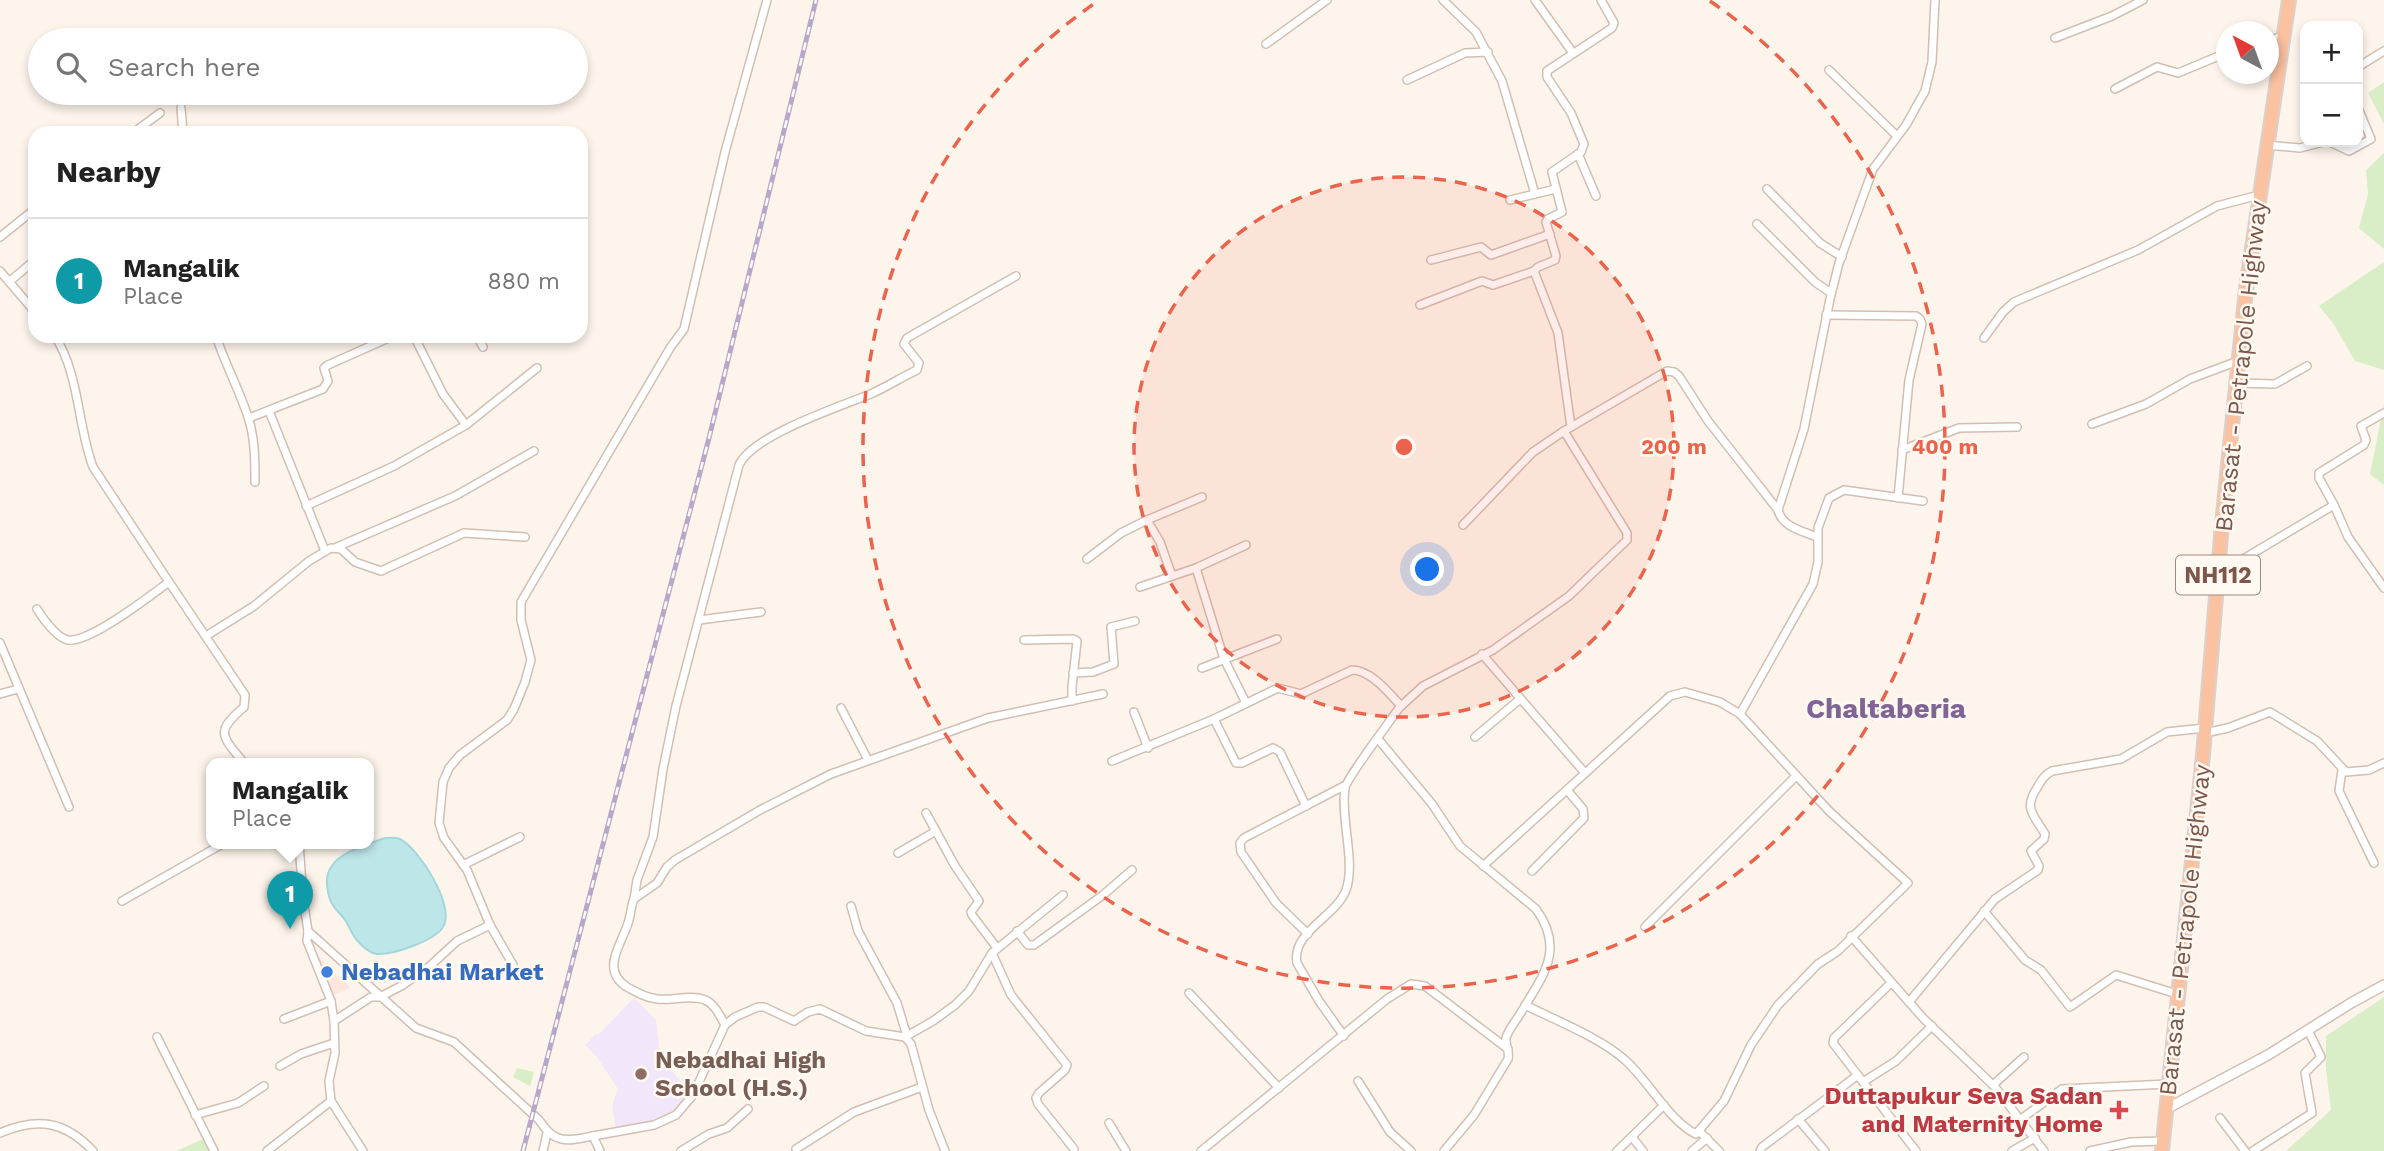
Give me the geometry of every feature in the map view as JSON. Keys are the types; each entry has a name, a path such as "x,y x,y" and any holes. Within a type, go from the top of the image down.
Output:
{"highway":[{"name":"Barasat - Petrapole Highway","path":"2162,1146 2205,731 2238,361 2259,195 2289,0"}],"street":[{"path":"513,965 489,925 463,865 444,838 439,822 443,782 449,768 460,755 507,720 514,709 531,660 520,620 521,602 670,348 684,329 725,152 766,0"},
{"path":"1266,44 1327,0"},
{"path":"1443,0 1476,32 1502,81 1535,194"},
{"path":"1535,0 1573,53"},
{"path":"1420,305 1482,281 1493,285 1534,271 1555,260 1546,220 1562,212 1552,172 1578,154 1584,144 1571,113 1547,77 1547,71 1612,28 1614,23 1601,0"},
{"path":"1779,510 1804,429 1831,293 1842,257 1873,169 1915,113 1925,91 1932,62 1935,0"},
{"path":"2055,38 2112,16 2143,0"},
{"path":"2279,37 2283,36"},
{"path":"2363,64 2384,51"},
{"path":"1407,80 1465,53 1488,52"},
{"path":"2115,89 2157,67 2178,73 2216,57"},
{"path":"1829,69 1897,136"},
{"path":"181,108 182,126"},
{"path":"142,126 160,113"},
{"path":"2363,120 2371,139 2363,143"},
{"path":"2267,145 2304,147"},
{"path":"2341,147 2349,151 2356,147"},
{"path":"1578,154 1596,196"},
{"path":"1510,200 1556,189"},
{"path":"1767,189 1819,243 1842,257"},
{"path":"1983,338 2014,302 2138,250 2217,206 2259,195"},
{"path":"0,237 28,215"},
{"path":"1757,224 1815,282 1831,293"},
{"path":"1431,260 1481,247 1490,255 1550,234"},
{"path":"9,282 28,266"},
{"path":"0,271 28,304"},
{"path":"1308,934 1276,903 1239,848 1244,838 1345,786 1401,706 1423,686 1493,650 1569,596 1627,540 1626,533 1567,429 1558,333 1534,271"},
{"path":"725,1025 711,1003 702,999 650,998 621,983 613,966 616,950 629,920 637,880 653,837 676,706 739,465 745,455 780,433 845,402 871,394 917,370 919,362 904,344 907,338 1016,276"},
{"path":"1826,316 1916,316 1922,324 1909,380 1898,498"},
{"path":"59,343 76,387 93,467 245,695 244,707 226,723 224,731 229,745 240,758"},
{"path":"218,343 249,418 255,453 255,482"},
{"path":"249,418 323,389 328,381 324,369 328,365 377,343"},
{"path":"418,343 443,394 466,425"},
{"path":"481,343 483,347"},
{"path":"2092,424 2146,404 2190,379 2238,361"},
{"path":"2236,383 2275,384 2307,366"},
{"path":"306,506 394,467 466,425 537,368"},
{"path":"1463,525 1533,452 1661,373 1674,372 1708,421 1779,510 1782,520 1787,525 1816,537"},
{"path":"269,411 325,551"},
{"path":"2384,413 2361,426 2366,440 2364,445 2319,473 2348,537 2384,588"},
{"path":"1902,450 1959,428 2017,427"},
{"path":"206,636 254,606 325,551 455,496 534,450"},
{"path":"1740,714 1813,584 1818,562 1816,537 1829,498 1844,490 1923,501"},
{"path":"1087,558 1121,533 1202,497"},
{"path":"2218,575 2334,505"},
{"path":"1147,520 1160,542 1172,576"},
{"path":"337,547 355,562 381,571 464,533 525,537"},
{"path":"1140,587 1196,568 1246,545"},
{"path":"1196,568 1224,659 1246,703"},
{"path":"37,609 61,637 73,640 104,627 169,582"},
{"path":"699,620 761,612"},
{"path":"1073,673 1093,672 1114,664 1111,627 1135,621"},
{"path":"1202,668 1277,639"},
{"path":"1024,640 1077,641 1072,701"},
{"path":"0,643 69,807"},
{"path":"1482,654 1585,773"},
{"path":"1112,761 1214,719 1278,688 1301,694 1356,669 1380,684 1401,706"},
{"path":"0,694 18,690"},
{"path":"1483,866 1670,696 1685,692 1720,702 1740,714 1829,811 1908,883 1778,1004 1751,1045 1724,1101 1699,1131 1693,1133 1664,1105 1636,1069 1610,1048 1525,1005"},
{"path":"634,899 657,883 670,863 831,774 988,719 1103,694"},
{"path":"1475,737 1520,699"},
{"path":"841,708 868,760"},
{"path":"1134,712 1148,748"},
{"path":"1909,1002 1984,911 2003,892 2039,868 2031,850 2044,839 2045,834 2029,803 2045,774 2124,757 2167,733 2228,728 2270,712 2317,741 2342,770 2350,773 2369,770 2384,762"},
{"path":"1214,719 1232,758 1239,764 1273,748 1280,751 1306,806"},
{"path":"1378,739 1432,804 1460,846 1536,909 1544,921 1551,953 1507,1036 1508,1059 1474,1115 1444,1151"},
{"path":"2342,770 2339,791 2374,863"},
{"path":"1645,927 1796,776"},
{"path":"1344,1035 1297,964 1297,949 1338,903 1348,882 1345,786"},
{"path":"1532,871 1584,818 1583,809 1567,790"},
{"path":"926,813 955,866 979,901 971,912 972,915 994,951 1012,995 1067,1065 1036,1098 1074,1149"},
{"path":"898,853 936,831"},
{"path":"463,865 520,837"},
{"path":"122,901 213,849"},
{"path":"299,849 307,942 331,1001 334,1021 329,1081 331,1101 363,1151"},
{"path":"1017,931 1028,944 1034,945 1103,895 1132,870"},
{"path":"308,931 416,1028 454,1041 539,1120 547,1133 567,1141 654,1125 676,1115 693,1095 725,1025 735,1017 758,1007 771,1008 794,1021 808,1012 820,1009 866,1031 906,1036 955,1005 969,991 994,951 1063,895"},
{"path":"851,906 862,938 897,1003 933,1121 945,1151"},
{"path":"1984,911 2025,960 2041,971 2070,1007 2116,975 2177,994"},
{"path":"334,1021 371,997 380,997 424,971 457,941 489,925"},
{"path":"1851,936 1909,1002 1993,1085 2044,1151"},
{"path":"1891,983 1833,1040 1835,1047 1916,1151"},
{"path":"1201,1151 1403,988 1417,984 1425,986 1508,1049"},
{"path":"2166,1109 2269,1055 2384,985"},
{"path":"1189,993 1279,1088"},
{"path":"284,1019 331,1001"},
{"path":"1864,1082 1896,1061 1932,1026"},
{"path":"2252,1151 2312,1113 2305,1073 2321,1058 2308,1030"},
{"path":"157,1037 214,1151"},
{"path":"281,1066 301,1054 334,1043"},
{"path":"1993,1085 2024,1057"},
{"path":"1760,1151 1858,1075"},
{"path":"1358,1081 1390,1132 1411,1151"},
{"path":"2021,1119 2062,1088 2168,1084"},
{"path":"195,1115 238,1102 264,1086"},
{"path":"796,1149 853,1112 922,1087"},
{"path":"267,1151 331,1101"},
{"path":"1617,1151 1664,1105"},
{"path":"681,1151 709,1134 727,1128 748,1109"},
{"path":"2220,1118 2245,1151"},
{"path":"1798,1119 1825,1151"},
{"path":"0,1133 52,1123 80,1137 93,1151"},
{"path":"1109,1123 1126,1151"},
{"path":"1699,1131 1719,1151"},
{"path":"543,1151 547,1133"},
{"path":"593,1136 600,1151"},
{"path":"1632,1137 1643,1151"},
{"path":"1692,1151 1707,1138"},
{"path":"2012,1151 2035,1138"},
{"path":"2090,1151 2131,1142 2162,1146"}],"shaded area":[{"name":"Nebadhai Market","path":"312,949 342,981 344,980 350,988 330,996"},
{"name":"Nebadhai High School (H.S.)","path":"634,998 656,1020 660,1058 690,1091 681,1106 669,1116 616,1130 612,1106 618,1089 597,1057 585,1045"}],"green space":[{"path":"2384,82 2384,124 2368,93"},
{"path":"2384,153 2384,249 2359,228 2368,194 2366,170"},
{"path":"2384,262 2384,370 2355,361 2333,323 2319,306"},
{"path":"2384,404 2384,485 2370,474"},
{"path":"2384,997 2384,1151 2286,1151 2331,1110 2326,1069 2326,1036"},
{"path":"517,1068 534,1072 530,1086 513,1077"},
{"path":"203,1139 210,1151 176,1151"}],"water":[{"path":"395,838 408,845 433,878 446,916 444,925 433,936 404,949 384,954 371,952 360,944 331,902 327,884 328,874 338,859 354,849 374,849 374,842"}],"railway":[{"path":"523,1151 709,438 816,0"}],"place":[{"name":"Mangalik","path":"290,929"},
{"name":"Nebadhai Market","path":"327,972"},
{"name":"Nebadhai High School (H.S.)","path":"641,1074"},
{"name":"Duttapukur Seva Sadan and Maternity Home","path":"2119,1110"}],"district":[{"name":"Chaltaberia","path":"1886,708"}]}
